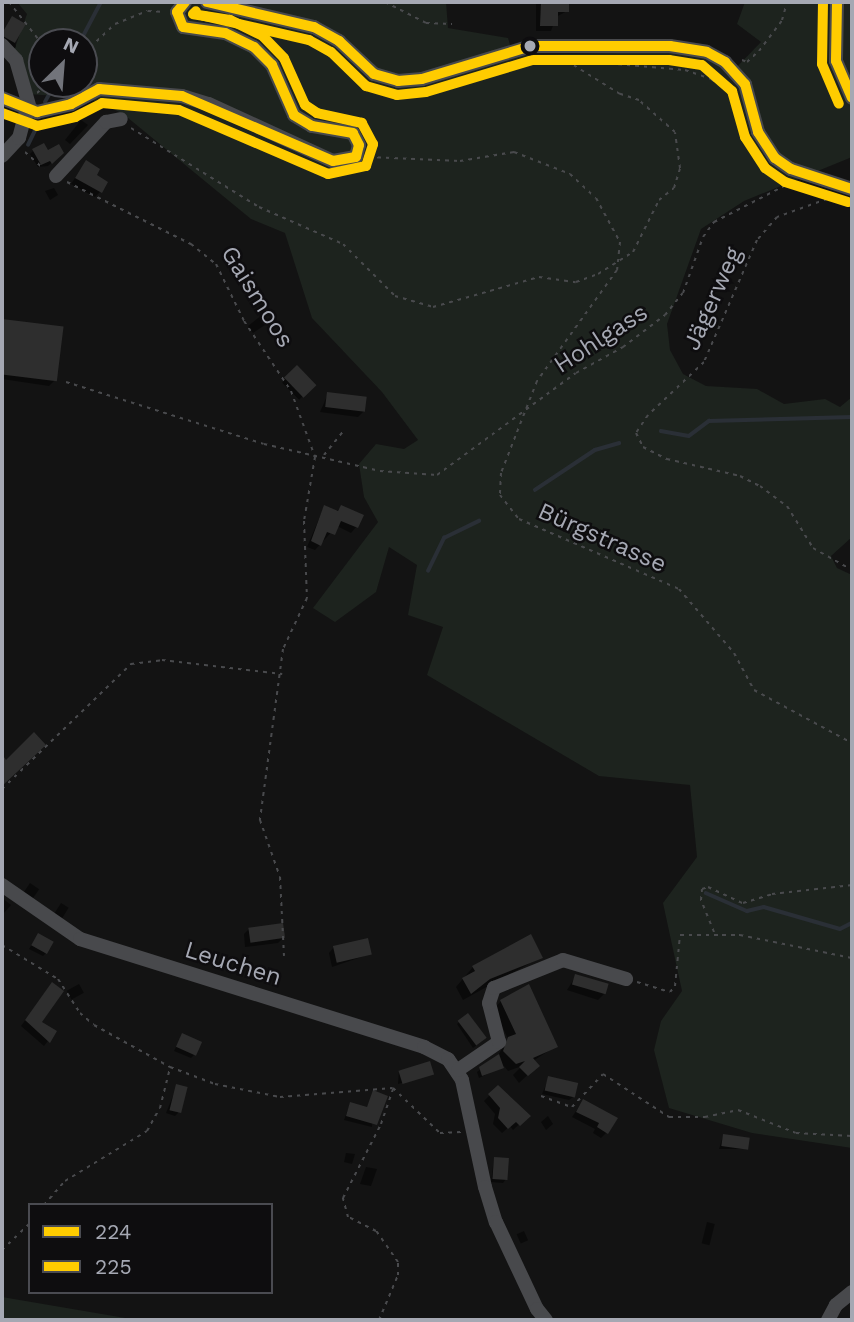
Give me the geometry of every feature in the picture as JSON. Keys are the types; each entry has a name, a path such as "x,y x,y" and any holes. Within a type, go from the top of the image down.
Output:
{"street":[{"path":"207,2 314,27 338,41 374,74 398,81 422,79 531,46 670,46 707,52 725,62 745,84 758,132 775,158 791,169 849,188"},
{"path":"837,2 836,61 852,98"},
{"path":"2,98 28,111 53,110 99,89 133,90 209,104 333,161 356,157 359,145 353,133 312,126 293,115 272,65 261,52 225,33 186,29 181,7"},
{"path":"2,45 16,60 28,111 19,138 2,156"},
{"path":"56,176 106,122 121,119"},
{"name":"Leuchen","path":"2,884 80,939 424,1047 458,1070"},
{"path":"546,1320 520,1273 485,1187 458,1070 499,1042 489,1003 494,988 562,960 626,979"},
{"path":"828,1320 852,1292"}],"path":[{"path":"9,2 29,28"},
{"path":"385,2 426,23 452,24"},
{"path":"731,55 747,62 759,51 782,20 787,2"},
{"path":"98,40 115,24 129,17 148,11 181,7"},
{"path":"121,119 259,207 344,244 395,296 408,303 433,307 539,276 576,282 633,252 659,200 674,188 680,168 675,132 639,100 620,94 567,61 685,70 728,88 741,105"},
{"path":"746,135 756,161 766,171 790,177"},
{"name":"Gaismoos","path":"19,138 24,151 56,176 206,254 291,391 315,457 304,521 307,598 283,649 282,674 260,820 281,877 284,956"},
{"path":"356,157 460,161 514,152 544,161 570,174 596,198 615,229 621,259"},
{"name":"Hohlgass","path":"323,456 380,471 437,475 524,410 665,315 683,293 703,237 714,222 794,181"},
{"name":"Jägerweg","path":"849,188 833,197 777,217 757,240 704,362 648,415 636,433 643,447 667,459 740,476 760,486 787,506 813,548 852,570"},
{"name":"Bürgstrasse","path":"621,259 611,281 537,382 524,410 499,484 508,510 529,524 679,589 734,653 754,690 852,743"},
{"path":"66,382 134,406 315,457 323,456 344,430"},
{"path":"2,789 131,664 162,660 282,674"},
{"path":"715,933 701,900 702,889 708,887 743,902 772,894 852,884"},
{"path":"626,979 670,992 675,986 680,935 715,933 852,958"},
{"path":"2,945 45,969 94,1025 170,1067 215,1084 280,1097 393,1088 440,1133 472,1129"},
{"path":"46,1203 65,1181 147,1130 160,1108 170,1067"},
{"path":"541,1097 572,1107 603,1074 669,1116 705,1117 738,1111 796,1133 852,1136"},
{"path":"379,1320 398,1275 398,1262 386,1240 355,1223 343,1208 346,1186 382,1124 393,1088"},
{"path":"2,1250 28,1225"}],"shaded area":[{"path":"17,2 446,2 448,28 508,38 513,55 670,52 701,54 730,74 761,42 737,24 745,2 852,2 852,157 744,201 701,229 667,324 670,350 683,374 706,386 757,389 784,404 825,399 840,407 852,397 852,537 831,556 837,568 852,575 852,1148 752,1133 669,1108 654,1050 661,1021 682,991 663,903 697,857 690,785 599,776 427,675 443,627 408,615 417,565 389,547 376,592 335,622 313,608 378,522 364,497 359,464 376,444 404,449 418,440 382,392 312,318 285,233 251,219 122,113 87,98 98,98 98,28 28,28 28,94 12,56 27,14"},
{"path":"2,1297 137,1320 2,1320"}],"building":[{"path":"541,2 569,2 569,12 558,12 558,26 540,26"},
{"path":"12,16 26,24 15,43 2,36"},
{"path":"44,143 48,150 59,144 64,153 52,164 50,161 41,165 32,149"},
{"path":"86,160 100,169 97,175 108,182 102,193 75,178"},
{"path":"2,319 64,327 57,381 2,374"},
{"path":"297,365 316,385 304,398 284,378"},
{"path":"327,392 367,397 365,412 325,407"},
{"path":"324,505 338,511 341,505 364,515 358,528 341,521 335,535 327,532 321,546 311,541"},
{"path":"34,732 46,745 2,786 2,754 6,760"},
{"path":"283,923 285,938 250,943 248,928"},
{"path":"38,933 54,942 47,954 31,945"},
{"path":"531,934 543,958 490,979 471,994 462,978 475,971 472,966"},
{"path":"368,938 372,955 337,963 333,946"},
{"path":"575,974 609,984 606,994 572,985"},
{"path":"52,982 64,991 42,1022 57,1031 50,1043 25,1020"},
{"path":"529,984 558,1047 533,1058 540,1066 528,1076 519,1067 525,1061 516,1064 503,1051 508,1037 516,1034 500,1000"},
{"path":"468,1013 487,1038 476,1046 458,1021"},
{"path":"182,1033 202,1042 196,1056 176,1047"},
{"path":"499,1054 504,1068 482,1076 479,1067"},
{"path":"430,1061 434,1074 403,1084 398,1071"},
{"path":"548,1076 578,1083 575,1098 545,1091"},
{"path":"176,1084 188,1087 181,1113 169,1110"},
{"path":"498,1085 531,1116 520,1126 516,1122 508,1129 498,1118 500,1108 488,1094"},
{"path":"373,1090 388,1096 377,1125 346,1116 350,1102 367,1107"},
{"path":"583,1099 618,1118 608,1134 597,1127 599,1123 576,1112"},
{"path":"723,1134 750,1138 748,1150 721,1146"},
{"path":"494,1157 509,1158 507,1180 492,1179"}],"waterway":[{"path":"87,28 101,2"},
{"path":"45,102 47,98"},
{"path":"28,145 39,122"},
{"path":"661,431 689,436 709,421 852,417"},
{"path":"535,490 595,450 619,443"},
{"path":"428,571 444,538 479,521"},
{"path":"706,893 747,911 764,907 840,929 852,923"}],"transit line":[{"name":"224","path":"2,98 37,112 71,104 99,89 182,96 333,161 356,157 359,145 353,133 312,126 294,115 272,65 254,47 225,33 183,27 177,12 185,2"},
{"name":"224","path":"207,2 314,27 339,41 374,74 398,81 422,79 531,46 670,46 707,52 725,62 745,84 758,132 775,158 791,169 852,189"},
{"name":"225","path":"823,2 822,64 839,104"},
{"name":"224","path":"837,2 836,61 852,98"},
{"name":"225","path":"2,113 37,126 75,117 102,103 179,110 328,174 366,166 373,144 362,123 317,113 305,105 284,58 263,36 230,20 193,14 196,11"},
{"name":"225","path":"204,16 309,40 331,52 366,86 397,95 426,92 533,60 669,60 702,65 732,91 745,137 765,168 785,182 848,202"}]}
